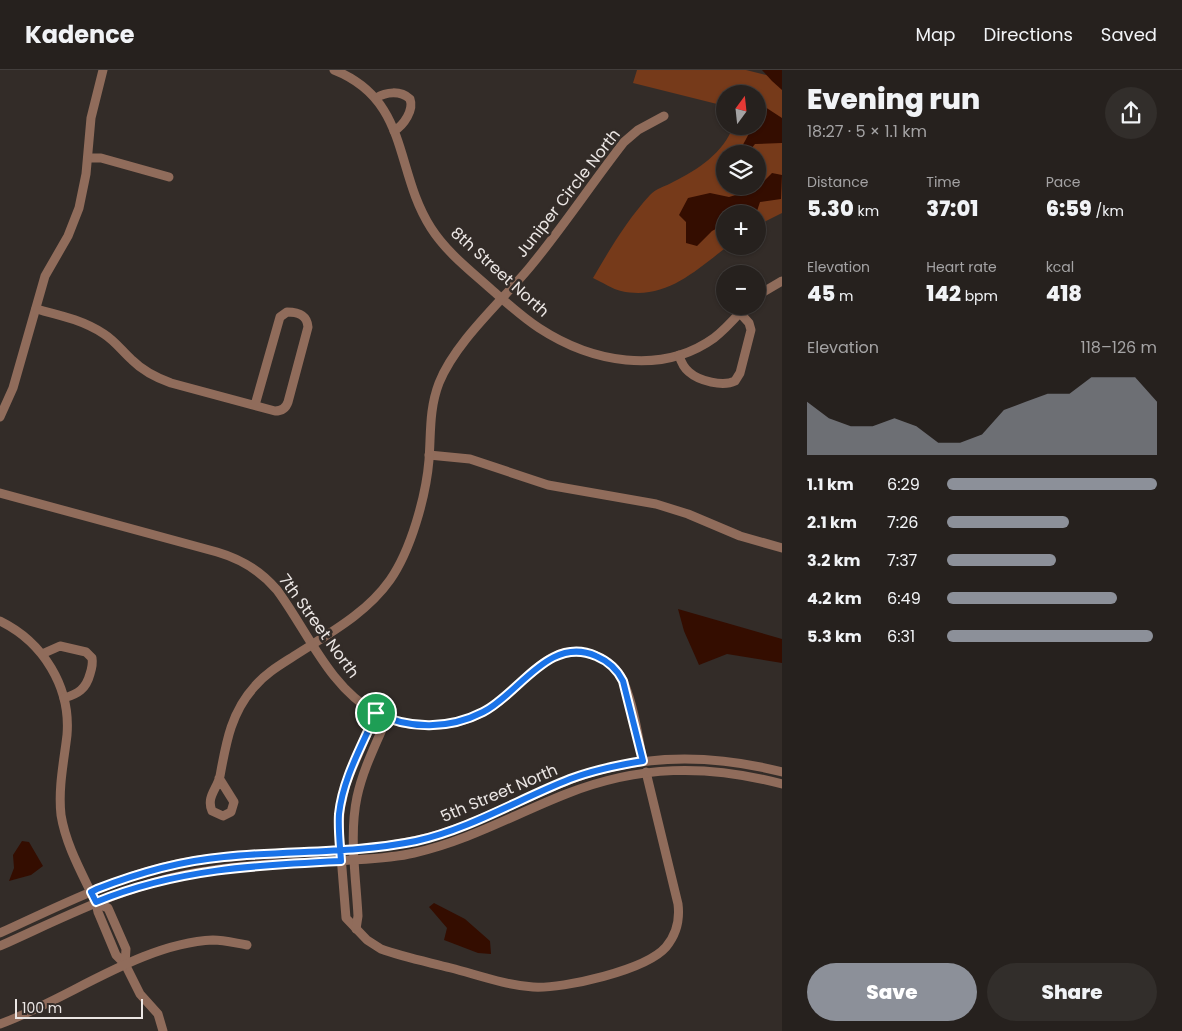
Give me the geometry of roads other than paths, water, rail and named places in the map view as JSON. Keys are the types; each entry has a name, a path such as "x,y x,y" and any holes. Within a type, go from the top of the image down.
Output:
{"street":[{"path":"0,417 13,388 47,272 65,242 78,212 85,185 91,118 103,70"},
{"name":"8th Street North","path":"334,70 352,79 376,98 386,112 394,130 416,200 431,228 452,254 503,299 544,331 562,341 590,352 634,361 661,360 679,355 714,338 738,315"},
{"path":"376,98 385,94 400,93 410,98 412,105 409,113 402,124 394,130"},
{"name":"Juniper Circle North","path":"220,778 222,759 230,730 245,698 268,673 363,610 394,575 411,538 424,492 429,455 430,414 436,390 443,373 458,350 538,258 624,142 638,130 664,116"},
{"path":"88,158 101,158 169,177"},
{"path":"766,291 782,281"},
{"path":"36,309 70,318 95,328 114,341 136,364 157,377 255,405 277,411 287,405 308,327 306,319 301,315 288,312 280,316 255,405"},
{"name":"8th Street North","path":"679,355 685,367 695,376 723,384 735,380 740,372 751,332 750,323 746,315"},
{"path":"429,455 470,459 548,484 663,506 740,536 782,548"},
{"name":"7th Street North","path":"0,493 217,552 240,560 274,586 344,688 360,702 387,718 428,726 466,720 495,705 551,658 565,653 582,652 605,660 622,678 643,761"},
{"path":"0,621 23,635 42,654 54,674 64,698 67,726 61,791 61,815 69,844 96,902 98,912 116,955 126,964 140,994 158,1014 163,1031"},
{"path":"42,654 60,646 86,652 92,658 92,666 84,688 78,693 64,698"},
{"path":"376,713 344,793 339,816 346,918 367,940 385,950 506,983 531,987 563,986 588,981 652,958 664,949 672,939 676,929 678,913 646,772"},
{"path":"356,929 358,916 354,816 360,785 387,718"},
{"name":"5th Street North","path":"0,933 91,892 148,871 196,860 354,848 394,844 431,837 470,823 583,775 611,767 643,761 676,758 716,759 782,772"},
{"name":"5th Street North","path":"0,946 96,902 149,883 195,872 402,855 440,846 472,835 583,787 610,779 646,772 680,770 718,771 742,774 782,784"},
{"path":"0,1024 146,956 199,942 225,941 247,945"}]}
